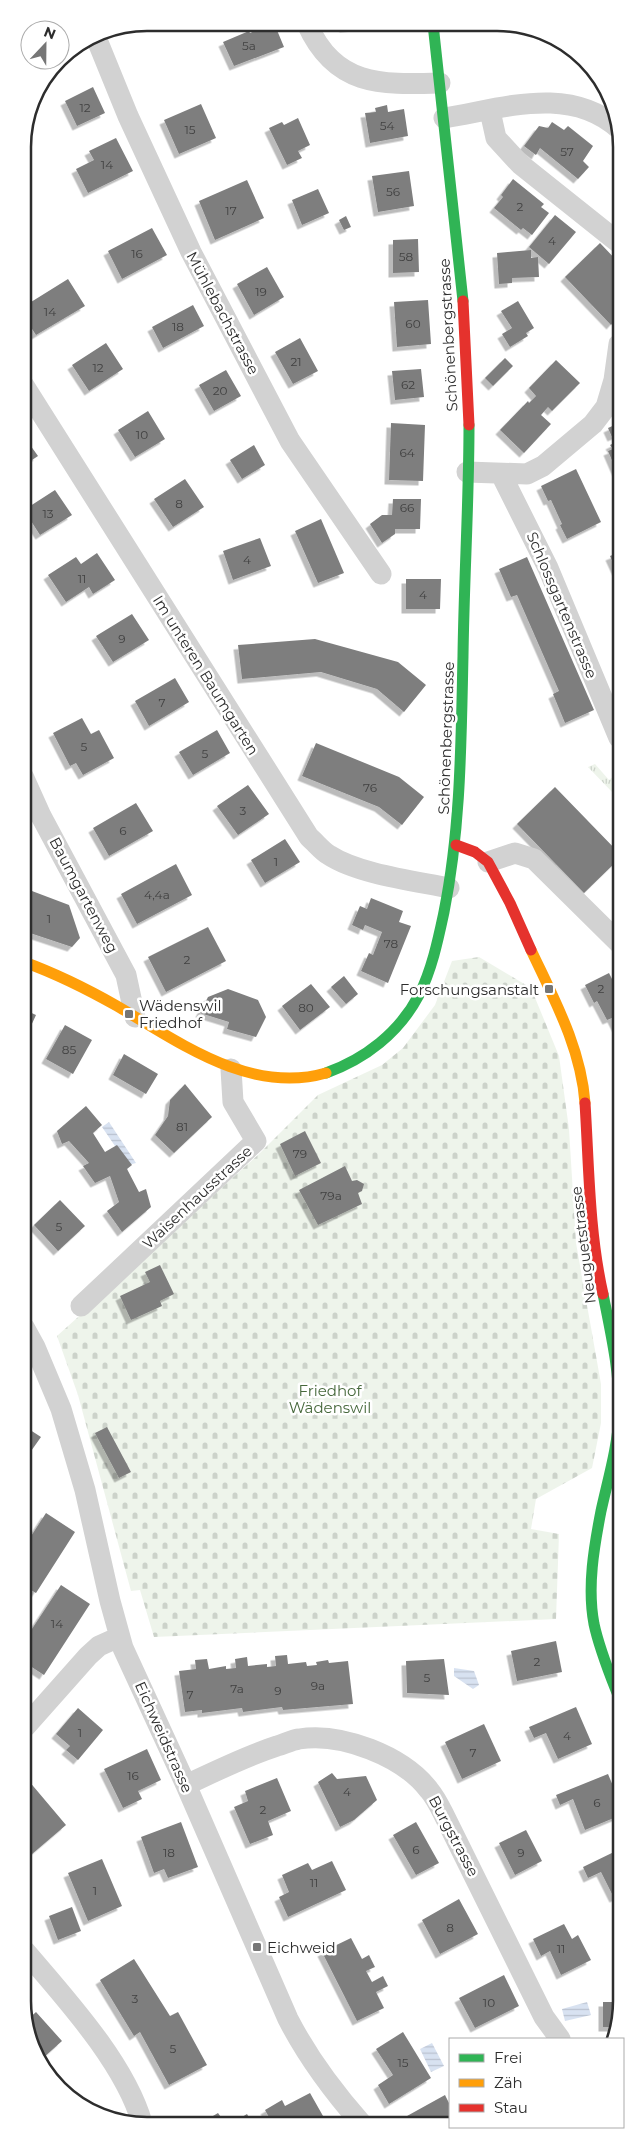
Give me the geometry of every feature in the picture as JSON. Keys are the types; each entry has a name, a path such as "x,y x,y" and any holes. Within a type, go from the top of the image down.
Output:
{"street":[{"path":"310,31 318,47 332,62 348,73 367,79 391,83 440,83"},
{"name":"Schönenbergstrasse","path":"31,965 84,988 213,1061 231,1069 268,1078 306,1077 339,1068 359,1059 398,1024 419,995 433,954 449,888 456,845 462,746 467,472 468,385 465,314 434,31"},
{"name":"Mühlebachstrasse","path":"98,43 128,116 191,252 290,441 381,574"},
{"path":"444,118 532,103 565,103 592,111 611,123"},
{"path":"490,110 496,138 520,164 613,238"},
{"path":"467,472 528,474 543,466 592,424 606,407 613,385"},
{"name":"Im unteren Baumgarten","path":"31,397 309,837 329,855 353,866 449,888"},
{"name":"Schlossgartenstrasse","path":"501,474 548,568 613,724"},
{"name":"Baumgartenweg","path":"31,792 41,816 126,975 135,1017"},
{"path":"456,845 474,852 488,862 515,853 534,859 613,937"},
{"name":"Neuguetstrasse","path":"488,862 510,902 576,1053 582,1081 597,1263 613,1341"},
{"name":"Waisenhausstrasse","path":"81,1306 256,1141 233,1102 231,1069"},
{"name":"Eichweidstrasse","path":"31,1354 61,1410 80,1474 119,1637 297,2037 328,2085 356,2117"},
{"name":"Neuguetstrasse","path":"613,1449 601,1513 591,1584 594,1623 604,1662 613,1684"},
{"path":"31,1719 88,1656 100,1646 119,1637"},
{"name":"Burgstrasse","path":"186,1785 257,1752 298,1739 318,1738 342,1741 363,1746 388,1757 429,1789 544,2016 559,2038"},
{"path":"31,1958 118,2069 140,2117"}],"green space":[{"path":"595,764 609,780 613,777 613,793 588,767"},
{"name":"Friedhof Wädenswil","path":"479,957 531,988 559,1056 569,1129 576,1243 601,1384 601,1423 592,1468 536,1499 531,1529 559,1534 556,1619 154,1637 140,1590 131,1591 78,1395 57,1336 258,1155 318,1095 382,1065 403,1048 435,1005 452,961"}],"water":[{"path":"109,1122 136,1163 128,1165 102,1127"},
{"path":"454,1668 474,1671 479,1685 473,1689 454,1676"},
{"path":"587,2002 591,2015 565,2021 562,2009"},
{"path":"432,2043 444,2066 431,2072 420,2049"}],"building":[{"path":"249,31 250,33 255,31 277,31 284,47 234,66 223,42"},
{"path":"93,87 105,113 77,126 65,101"},
{"path":"201,104 216,138 179,154 164,120"},
{"path":"387,105 388,112 404,109 408,136 370,143 365,113 376,112 375,108"},
{"path":"298,118 310,145 298,151 302,158 287,165 269,128 282,122 284,125"},
{"path":"552,122 564,130 568,126 593,146 583,161 589,167 578,179 540,148 536,155 524,146 539,126 548,128"},
{"path":"116,138 133,171 88,193 76,169 94,160 89,151"},
{"path":"409,171 414,206 378,212 372,176"},
{"path":"513,179 544,204 541,207 549,213 532,235 523,228 521,230 494,208"},
{"path":"247,180 264,218 215,240 199,201"},
{"path":"318,189 329,213 302,225 292,200"},
{"path":"555,215 576,232 549,264 529,247"},
{"path":"346,216 351,227 344,230 339,220"},
{"path":"152,228 167,255 122,279 108,251"},
{"path":"418,239 419,272 393,273 393,240"},
{"path":"600,243 613,257 613,323 611,325 565,277"},
{"path":"531,250 531,258 538,257 539,277 512,278 512,283 499,284 497,253"},
{"path":"267,267 284,297 254,315 237,284"},
{"path":"68,279 85,306 36,335 31,327 31,302"},
{"path":"428,300 431,344 397,347 394,302"},
{"path":"518,301 534,328 526,333 528,336 510,347 502,334 512,328 501,311"},
{"path":"193,305 204,326 163,348 152,327"},
{"path":"300,338 318,371 293,384 275,352"},
{"path":"106,343 123,369 89,391 72,365"},
{"path":"505,358 513,366 493,386 485,378"},
{"path":"556,360 580,383 552,411 548,407 541,415 551,424 524,453 500,430 528,401 529,403 536,396 529,388"},
{"path":"421,369 424,397 395,400 392,371"},
{"path":"226,370 241,396 214,411 199,385"},
{"path":"148,411 165,439 135,457 118,430"},
{"path":"391,423 425,425 423,481 389,480"},
{"path":"613,426 613,437 612,437 608,428"},
{"path":"254,445 265,465 242,479 230,460"},
{"path":"31,446 38,456 31,461"},
{"path":"613,449 613,463 608,451"},
{"path":"576,469 601,522 567,539 551,500 548,501 541,486"},
{"path":"185,479 204,507 173,527 154,499"},
{"path":"55,490 72,515 40,535 31,521 31,505"},
{"path":"393,499 421,499 420,529 395,529 395,534 382,543 370,524 382,515 392,515"},
{"path":"321,519 344,573 318,583 295,531"},
{"path":"260,538 271,566 233,580 223,551"},
{"path":"97,553 115,580 93,594 89,587 66,602 48,575 76,557 81,564"},
{"path":"527,557 594,710 565,723 553,694 559,691 517,595 511,597 499,569"},
{"path":"406,579 441,579 440,609 406,609"},
{"path":"132,614 149,640 113,662 96,636"},
{"path":"315,639 398,662 426,685 404,712 377,689 321,672 242,679 238,645"},
{"path":"175,678 189,702 149,726 135,701"},
{"path":"82,718 91,734 99,730 114,758 83,775 76,763 70,766 53,733"},
{"path":"217,730 230,753 193,775 179,752"},
{"path":"316,743 399,777 424,797 402,825 379,807 302,776"},
{"path":"248,785 269,814 238,835 217,806"},
{"path":"555,787 613,847 613,865 584,893 517,824"},
{"path":"136,803 153,831 109,856 93,828"},
{"path":"285,839 300,862 265,883 251,860"},
{"path":"176,864 192,895 137,924 121,894"},
{"path":"31,891 69,905 80,938 72,947 31,933"},
{"path":"371,898 403,911 399,922 411,926 388,983 361,971 369,953 373,955 382,932 365,925 363,930 352,925 360,906 367,909"},
{"path":"208,927 226,961 166,992 148,957"},
{"path":"609,973 613,981 613,1020 612,1018 607,1020 597,1001 594,1003 585,985"},
{"path":"344,976 358,994 346,1004 331,987"},
{"path":"311,984 330,1007 300,1030 282,1006"},
{"path":"228,989 258,1000 266,1017 256,1037 227,1029 229,1022 200,1013 208,997"},
{"path":"31,1013 36,1015 31,1026"},
{"path":"65,1025 92,1040 73,1074 46,1059"},
{"path":"124,1054 158,1074 146,1094 113,1075"},
{"path":"185,1084 212,1117 174,1153 155,1135 168,1116 170,1100"},
{"path":"86,1106 102,1125 93,1133 105,1152 117,1145 132,1165 127,1169 139,1192 146,1189 151,1207 122,1232 107,1211 119,1202 110,1176 95,1183 83,1166 89,1163 69,1141 62,1144 57,1131"},
{"path":"305,1131 321,1163 295,1176 280,1144"},
{"path":"345,1166 352,1181 357,1180 364,1184 362,1191 358,1193 362,1204 318,1225 299,1190"},
{"path":"60,1200 85,1226 58,1251 34,1225"},
{"path":"160,1265 174,1294 160,1301 162,1306 131,1320 120,1296 150,1282 145,1272"},
{"path":"107,1427 131,1472 119,1478 95,1433"},
{"path":"31,1431 41,1437 31,1451"},
{"path":"46,1513 75,1532 36,1593 31,1590 31,1536"},
{"path":"61,1585 90,1604 44,1675 31,1667 31,1630"},
{"path":"556,1641 562,1672 517,1681 511,1651"},
{"path":"287,1655 288,1664 306,1662 307,1666 317,1665 316,1662 328,1660 329,1663 348,1661 353,1704 283,1710 282,1707 243,1712 242,1708 202,1713 202,1710 185,1712 179,1671 196,1669 195,1660 207,1659 209,1669 226,1666 226,1669 236,1668 235,1659 247,1657 248,1666 267,1664 267,1667 276,1666 275,1656"},
{"path":"444,1659 449,1695 407,1693 406,1661"},
{"path":"576,1707 592,1744 558,1759 546,1733 534,1738 529,1727"},
{"path":"78,1708 103,1730 78,1760 66,1750 70,1746 56,1734"},
{"path":"484,1724 501,1761 462,1779 445,1742"},
{"path":"147,1749 161,1780 138,1791 142,1799 123,1808 104,1769"},
{"path":"332,1773 337,1779 366,1776 377,1800 354,1820 340,1827 318,1782"},
{"path":"608,1774 613,1786 613,1818 585,1830 573,1799 560,1805 556,1795"},
{"path":"277,1778 291,1811 268,1821 273,1835 250,1844 234,1807 248,1801 245,1791"},
{"path":"31,1784 66,1825 31,1855"},
{"path":"181,1822 198,1867 168,1878 164,1869 154,1873 141,1837"},
{"path":"416,1822 439,1863 416,1875 393,1835"},
{"path":"526,1830 542,1861 515,1875 499,1843"},
{"path":"613,1852 613,1896 601,1872 588,1878 583,1867"},
{"path":"102,1859 122,1906 88,1921 68,1873"},
{"path":"332,1861 346,1890 288,1917 279,1897 289,1892 282,1875 308,1863 312,1870"},
{"path":"459,1899 478,1934 440,1954 422,1920"},
{"path":"72,1907 81,1931 58,1940 49,1916"},
{"path":"564,1924 572,1939 578,1935 591,1960 561,1975 550,1951 541,1956 533,1939"},
{"path":"351,1938 362,1959 369,1955 375,1967 366,1971 372,1982 383,1976 388,1986 376,1992 384,2008 357,2021 322,1952"},
{"path":"134,1959 170,2016 178,2012 207,2065 169,2085 140,2032 134,2036 100,1980"},
{"path":"504,1975 519,2006 475,2028 459,1998"},
{"path":"603,2002 613,2002 610,2027 603,2027"},
{"path":"36,2012 62,2041 45,2056 37,2038 32,2016"},
{"path":"403,2032 431,2078 389,2104 378,2085 393,2075 376,2049"},
{"path":"310,2093 324,2117 269,2117 265,2110 282,2100 285,2106"},
{"path":"445,2095 449,2103 449,2117 407,2116"},
{"path":"218,2113 221,2117 211,2117"}],"traffic: fast":[{"path":"434,31 463,301"},
{"path":"326,1073 367,1052 380,1043 402,1021 424,985 442,923 454,848 459,784 469,425"},
{"path":"603,1294 613,1346"},
{"path":"613,1459 601,1511 591,1581 592,1610 596,1634 613,1682"}],"traffic: slow":[{"path":"531,950 557,1005 572,1043 578,1063 585,1103"},
{"path":"31,965 83,988 190,1049 243,1071 270,1077 298,1078 326,1073"}],"traffic: jam":[{"path":"463,301 469,425"},
{"path":"456,845 475,852 488,862 510,903 531,950"},
{"path":"585,1103 592,1223 603,1294"}],"place":[{"name":"Forschungsanstalt","path":"549,989"},
{"name":"Wädenswil Friedhof","path":"129,1014"},
{"name":"Eichweid","path":"257,1947"}]}
